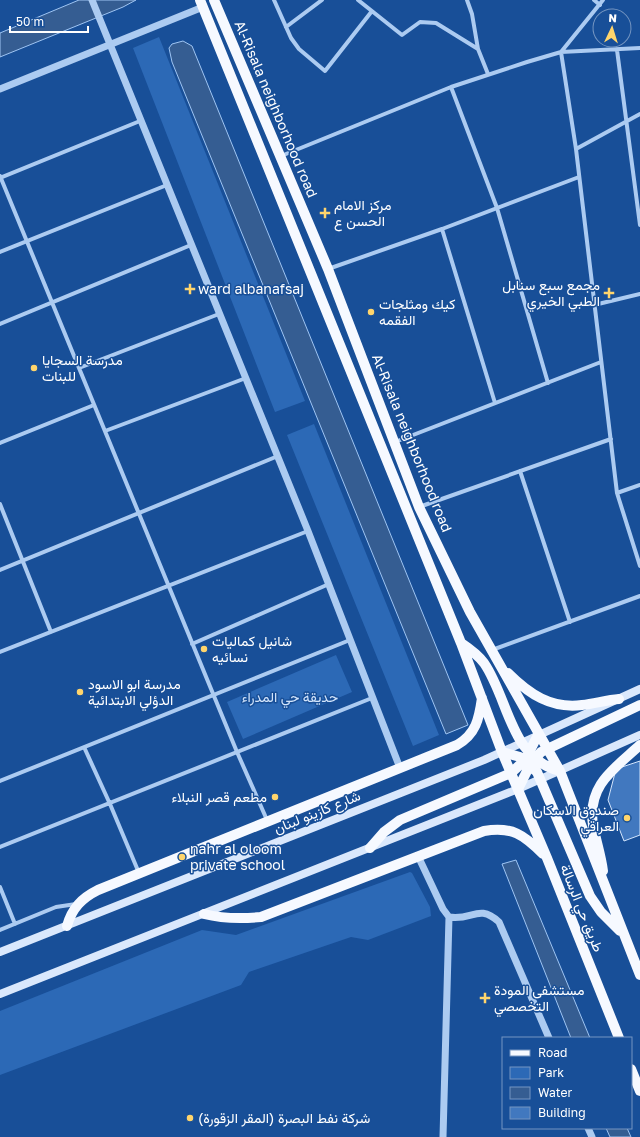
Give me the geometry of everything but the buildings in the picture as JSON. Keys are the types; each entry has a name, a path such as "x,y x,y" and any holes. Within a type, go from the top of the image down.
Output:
{"main road":[{"name":"Al-Risala neighborhood road","path":"214,0 328,269 419,507 470,612 538,735 560,771 640,975"},
{"name":"Al-Risala neighborhood road","path":"202,3 461,643 502,752 518,789"},
{"path":"461,643 475,653 490,671 510,721 540,780 590,896 601,912 622,932"},
{"path":"499,664 529,693 554,704 581,706 619,699"},
{"name":"شارع كازينو لبنان","path":"0,952 502,752 640,689"},
{"path":"67,926 71,914 78,904 87,896 451,748 468,737 478,721 482,696"},
{"path":"370,848 384,832 400,820 511,773 547,748 640,704"},
{"path":"518,789 538,735"},
{"path":"0,994 518,789 640,736"},
{"path":"603,883 601,859 593,815 597,790 610,771 640,745"},
{"path":"502,752 513,753 560,771"},
{"name":"طريق حي الرسالة","path":"518,789 619,1037"},
{"path":"204,914 223,918 242,919 261,917 484,831 502,829 523,836 547,858"},
{"path":"632,1071 640,1091"}],"street":[{"path":"92,0 111,44 166,185 278,456 400,768"},
{"path":"274,0 286,27 299,49 324,71 372,11"},
{"path":"286,27 322,0"},
{"path":"466,0 472,14 478,49 488,74"},
{"path":"594,0 600,5"},
{"path":"603,0 561,52 576,149 617,493 640,566"},
{"path":"361,1 402,35 420,22 436,23 478,49"},
{"path":"0,89 111,44 202,3"},
{"path":"280,156 451,87 561,52 640,48"},
{"path":"617,50 640,225"},
{"path":"451,87 497,208 548,383"},
{"path":"576,149 640,114"},
{"path":"140,120 0,177 192,644 267,822"},
{"path":"328,269 442,229 579,177"},
{"path":"0,252 166,185"},
{"path":"442,229 495,403"},
{"path":"0,324 191,245"},
{"path":"594,305 640,294"},
{"path":"79,368 220,314"},
{"path":"395,442 601,362"},
{"path":"105,431 246,378"},
{"path":"0,443 94,405"},
{"path":"419,507 611,439"},
{"path":"0,570 278,456"},
{"path":"520,471 570,622"},
{"path":"617,493 640,485"},
{"path":"0,504 51,632"},
{"path":"0,652 308,531"},
{"path":"192,644 329,584"},
{"path":"492,650 640,596"},
{"path":"0,781 350,640"},
{"path":"0,848 372,698"},
{"path":"84,747 110,804 139,874"},
{"path":"418,856 443,909 449,917 443,1137"},
{"path":"0,887 15,924"},
{"path":"0,930 56,907 78,904"},
{"path":"449,917 458,919 484,912 490,914 499,922 549,1037"}],"green space":[{"path":"159,37 305,401 275,412 133,48"},
{"path":"314,424 439,735 413,746 287,435"},
{"name":"حديقة حي المدراء","path":"336,655 352,692 243,739 227,702"},
{"path":"410,872 412,873 430,907 431,916 368,940 351,937 249,972 241,985 0,1075 0,1011 202,930 236,935"}],"water":[{"path":"79,0 136,0 123,7 0,57 0,33"},
{"path":"183,41 192,46 468,725 446,734 172,62 169,48 172,44"},
{"path":"516,860 590,1037 571,1037 502,864"},
{"path":"606,1129 627,1129 631,1137 610,1137"}],"place":[{"name":"مركز الامام الحسن ع","path":"325,213"},
{"name":"ward albanafsaj","path":"190,289"},
{"name":"مجمع سبع سنابل الطبي الخيري","path":"609,293"},
{"name":"كيك ومثلجات الفقمه","path":"371,312"},
{"name":"مدرسة السجايا للبنات","path":"34,368"},
{"name":"شانيل كماليات نسائيه","path":"204,649"},
{"name":"مدرسة ابو الاسود الدؤلي الابتدائية","path":"80,692"},
{"name":"مطعم قصر النبلاء","path":"275,797"},
{"name":"صندوق الاسكان العراقي","path":"627,818"},
{"name":"nahr al oloom private school","path":"182,857"},
{"name":"مستشفى المودة التخصصي","path":"485,998"},
{"name":"شركة نفط البصرة (المقر الزقورة)","path":"190,1118"}]}
